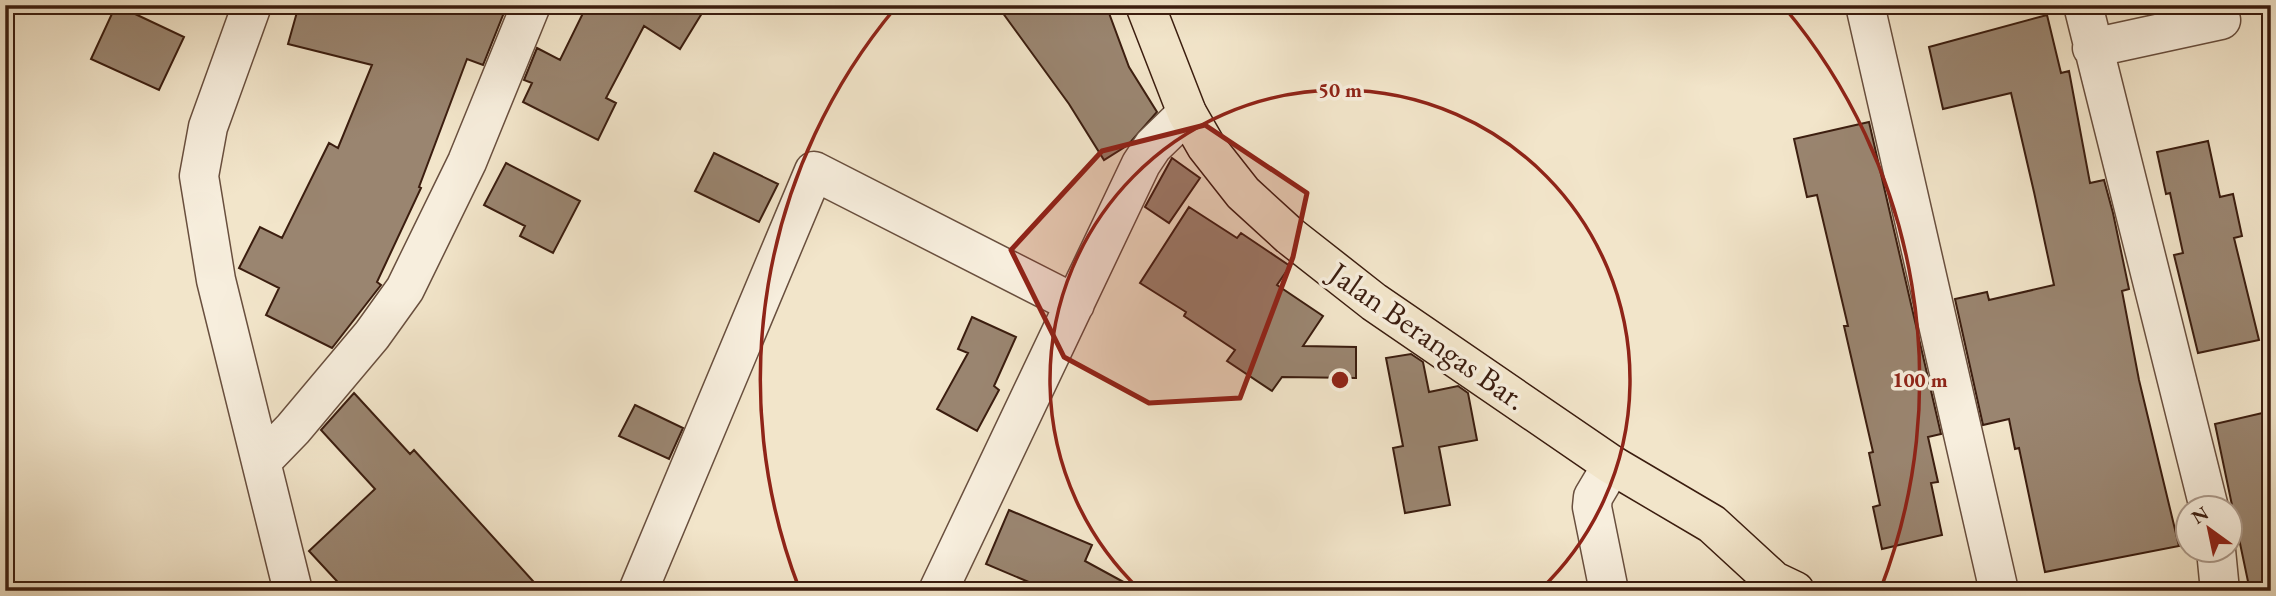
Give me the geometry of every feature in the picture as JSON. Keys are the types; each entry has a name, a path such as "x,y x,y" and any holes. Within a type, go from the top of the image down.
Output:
{"main road":[{"name":"Jalan Berangas Bar.","path":"1145,5 1187,113 1226,174 1290,236 1374,302 1612,465 1712,524 1774,580 1795,591"}],"street":[{"path":"252,5 208,127 199,176 216,280 293,591"},
{"path":"261,462 293,429 372,335 405,289 467,162 531,5"},
{"path":"1865,5 1999,591"},
{"path":"2083,5 2205,494"},
{"path":"2092,48 2221,20"},
{"path":"938,591 1141,164 1153,146 1187,113"},
{"path":"638,591 814,171 1075,304"},
{"path":"1609,591 1592,507 1593,497 1612,465"},
{"path":"2217,564 2220,591"}],"highlighted area":[{"path":"1205,125 1307,193 1293,257 1240,398 1149,403 1064,357 1011,250 1102,151"}],"building":[{"path":"116,5 184,37 159,90 91,59"},
{"path":"299,5 507,5 483,65 467,59 419,187 421,188 377,282 381,285 332,348 266,315 279,288 239,268 260,227 282,238 329,143 338,148 372,65 288,44"},
{"path":"587,5 707,5 680,49 644,26 606,98 616,103 598,140 523,102 532,83 524,80 537,48 560,60"},
{"path":"997,5 1106,5 1129,67 1157,112 1128,145 1104,160 1069,104"},
{"path":"2047,15 2061,73 2069,71 2090,183 2104,180 2113,213 2129,289 2122,291 2139,380 2174,525 2174,547 2045,572 2019,448 2015,449 2009,419 1983,425 1955,299 1987,292 1989,300 2054,285 2034,192 2011,93 1943,109 1929,47"},
{"path":"1869,122 1941,434 1928,437 1938,482 1931,483 1942,535 1882,549 1873,507 1880,505 1869,453 1873,452 1844,326 1848,326 1817,195 1807,197 1794,139"},
{"path":"2208,141 2220,197 2233,194 2242,236 2234,238 2259,340 2198,353 2174,255 2183,253 2170,193 2166,194 2157,152"},
{"path":"714,153 778,184 759,222 695,191"},
{"path":"1172,158 1200,178 1169,223 1145,207"},
{"path":"506,163 580,201 553,253 520,236 525,226 484,205"},
{"path":"1189,207 1237,238 1241,233 1290,266 1277,285 1323,316 1303,346 1356,347 1356,378 1282,377 1272,391 1227,361 1235,350 1184,316 1186,312 1140,283"},
{"path":"972,317 1016,337 994,386 999,390 977,431 937,409 968,353 958,349"},
{"path":"1411,354 1423,362 1429,392 1458,386 1468,393 1477,440 1439,447 1450,505 1405,513 1393,448 1403,446 1386,358"},
{"path":"354,393 410,454 414,450 542,591 346,591 309,551 375,489 321,430"},
{"path":"635,405 683,428 669,459 619,436"},
{"path":"2271,411 2271,591 2250,591 2244,562 2244,494 2230,494 2215,424"},
{"path":"1009,510 1092,545 1085,561 1140,591 1050,591 986,564"}]}
